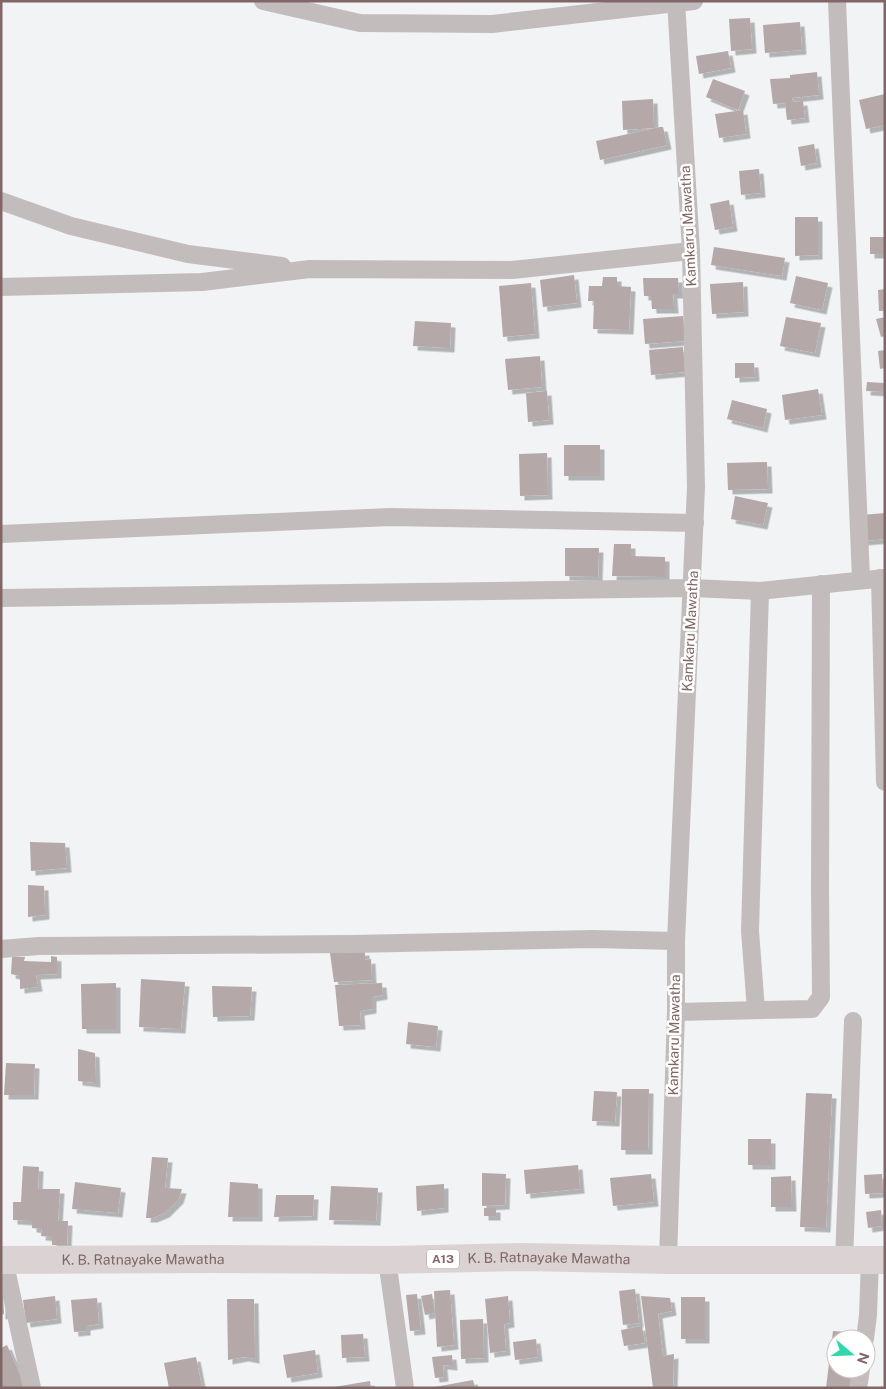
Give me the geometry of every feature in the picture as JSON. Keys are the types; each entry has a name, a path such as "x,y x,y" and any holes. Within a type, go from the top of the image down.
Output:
{"highway":[{"name":"K. B. Ratnayake Mawatha","path":"3,1260 387,1260 525,1257 668,1260 866,1260"}],"street":[{"path":"263,1 360,23 482,24 682,2"},
{"path":"837,1 861,579"},
{"name":"Kamkaru Mawatha","path":"668,1260 676,1012 676,941 696,488 682,2"},
{"path":"1,201 71,226 188,254 310,269 512,270 690,251"},
{"path":"1,287 202,282 310,269"},
{"path":"1,534 390,517 695,523"},
{"path":"1,598 692,588 760,591 883,578 885,782"},
{"path":"676,1012 812,1008 821,997 821,584"},
{"path":"756,1010 750,932 760,591"},
{"path":"1,949 39,946 362,944 593,939 676,941"},
{"path":"853,1021 866,1260 868,1315 866,1329"},
{"path":"3,1260 32,1388"},
{"path":"387,1260 405,1388"}],"building":[{"path":"750,18 752,49 731,51 729,19"},
{"path":"800,22 802,50 765,53 763,25"},
{"path":"728,51 731,68 699,74 696,56"},
{"path":"817,72 819,95 792,98 793,102 803,101 805,118 787,120 785,103 773,104 770,79 790,78 790,75"},
{"path":"713,79 745,91 738,110 706,97"},
{"path":"885,94 885,125 866,129 859,100"},
{"path":"653,99 654,128 623,130 622,101"},
{"path":"743,110 746,134 719,138 715,114"},
{"path":"663,127 667,145 600,160 596,141"},
{"path":"814,144 817,163 801,166 798,147"},
{"path":"759,169 761,193 741,195 739,171"},
{"path":"729,200 733,227 715,230 710,204"},
{"path":"795,217 818,217 818,255 795,256"},
{"path":"870,237 885,237 885,254 870,254"},
{"path":"714,247 785,258 782,276 711,265"},
{"path":"574,275 577,303 543,307 540,280"},
{"path":"796,276 828,283 822,310 790,303"},
{"path":"603,277 617,277 617,286 631,287 629,330 593,329 594,301 588,301 589,286 602,286"},
{"path":"643,278 678,278 679,294 673,294 674,309 652,309 651,296 644,296"},
{"path":"743,282 744,312 712,314 710,284"},
{"path":"531,283 535,334 503,337 499,286"},
{"path":"885,289 885,311 879,311 878,290"},
{"path":"683,316 685,341 645,344 643,319"},
{"path":"786,317 821,323 815,353 780,346"},
{"path":"885,317 885,336 881,337 876,319"},
{"path":"415,321 451,323 450,348 413,346"},
{"path":"683,347 685,372 651,375 649,350"},
{"path":"885,350 885,368 880,369 878,351"},
{"path":"540,356 542,387 508,390 505,359"},
{"path":"735,363 754,363 755,377 735,378"},
{"path":"867,382 885,383 885,392 866,391"},
{"path":"818,389 822,415 785,420 782,395"},
{"path":"547,391 549,420 528,422 526,393"},
{"path":"732,400 767,409 763,428 727,419"},
{"path":"564,445 600,445 600,476 564,476"},
{"path":"547,453 548,495 520,496 519,454"},
{"path":"767,462 768,489 728,490 727,463"},
{"path":"735,496 768,503 763,525 731,519"},
{"path":"885,513 885,539 863,541 861,515"},
{"path":"614,544 631,544 631,556 665,557 665,577 612,576"},
{"path":"565,548 599,548 598,577 565,576"},
{"path":"30,842 65,843 67,868 31,871"},
{"path":"28,885 44,886 45,915 28,917"},
{"path":"365,951 365,960 371,959 372,980 334,982 330,953"},
{"path":"51,956 57,957 57,974 36,975 38,987 20,989 20,976 11,974 12,957 25,957 24,961 51,962"},
{"path":"141,979 185,982 181,1029 139,1027"},
{"path":"116,983 116,1029 82,1029 81,984"},
{"path":"382,983 383,995 372,997 372,1009 360,1011 361,1025 339,1026 335,985"},
{"path":"212,986 252,987 250,1016 213,1017"},
{"path":"408,1022 438,1026 436,1047 406,1044"},
{"path":"78,1049 95,1053 96,1083 78,1081"},
{"path":"6,1063 35,1064 34,1095 4,1095"},
{"path":"622,1089 649,1089 648,1150 621,1150"},
{"path":"594,1091 617,1092 615,1122 592,1121"},
{"path":"806,1093 832,1094 826,1228 800,1227"},
{"path":"748,1139 771,1139 771,1165 748,1165"},
{"path":"152,1157 168,1158 165,1188 182,1189 179,1199 165,1213 153,1218 146,1218"},
{"path":"578,1165 580,1189 526,1194 524,1170"},
{"path":"23,1166 39,1167 38,1189 60,1189 58,1221 68,1221 67,1245 52,1245 52,1237 41,1236 42,1229 32,1228 32,1221 13,1220 13,1202 21,1202"},
{"path":"482,1173 506,1174 505,1205 482,1206"},
{"path":"651,1174 654,1202 613,1206 610,1178"},
{"path":"882,1174 883,1193 865,1194 864,1175"},
{"path":"791,1176 792,1207 771,1207 771,1177"},
{"path":"75,1182 121,1188 118,1213 72,1209"},
{"path":"230,1182 258,1184 258,1217 228,1217"},
{"path":"444,1184 444,1208 417,1211 416,1186"},
{"path":"331,1186 378,1188 376,1221 329,1220"},
{"path":"276,1195 314,1195 313,1216 274,1217"},
{"path":"484,1208 496,1208 496,1216 484,1216"},
{"path":"881,1210 882,1226 868,1228 866,1212"},
{"path":"635,1289 639,1323 623,1325 619,1291"},
{"path":"450,1290 454,1345 437,1347 434,1291"},
{"path":"1,1294 3,1294 4,1314 1,1315"},
{"path":"417,1294 421,1330 410,1331 406,1295"},
{"path":"432,1294 435,1313 425,1315 421,1296"},
{"path":"55,1296 57,1319 26,1323 23,1300"},
{"path":"508,1296 510,1323 504,1324 506,1351 490,1353 485,1299"},
{"path":"641,1296 670,1298 672,1311 658,1314 663,1356 674,1354 673,1388 653,1388"},
{"path":"681,1297 705,1297 705,1339 681,1339"},
{"path":"97,1298 99,1324 86,1326 86,1331 74,1332 71,1300"},
{"path":"227,1299 254,1299 255,1359 244,1357 228,1360"},
{"path":"483,1319 484,1358 461,1359 460,1320"},
{"path":"642,1326 645,1343 624,1346 621,1330"},
{"path":"363,1334 365,1357 342,1358 341,1335"},
{"path":"536,1339 538,1357 515,1360 513,1342"},
{"path":"7,1345 25,1386 20,1388 1,1388 1,1348"},
{"path":"315,1350 318,1373 287,1378 283,1355"},
{"path":"452,1355 453,1366 443,1365 444,1377 435,1378 432,1357"},
{"path":"196,1357 202,1388 169,1388 164,1363"},
{"path":"827,1379 854,1379 853,1388 826,1388"},
{"path":"473,1380 475,1388 435,1388 435,1387"},
{"path":"370,1381 371,1388 334,1388 334,1387"}]}
